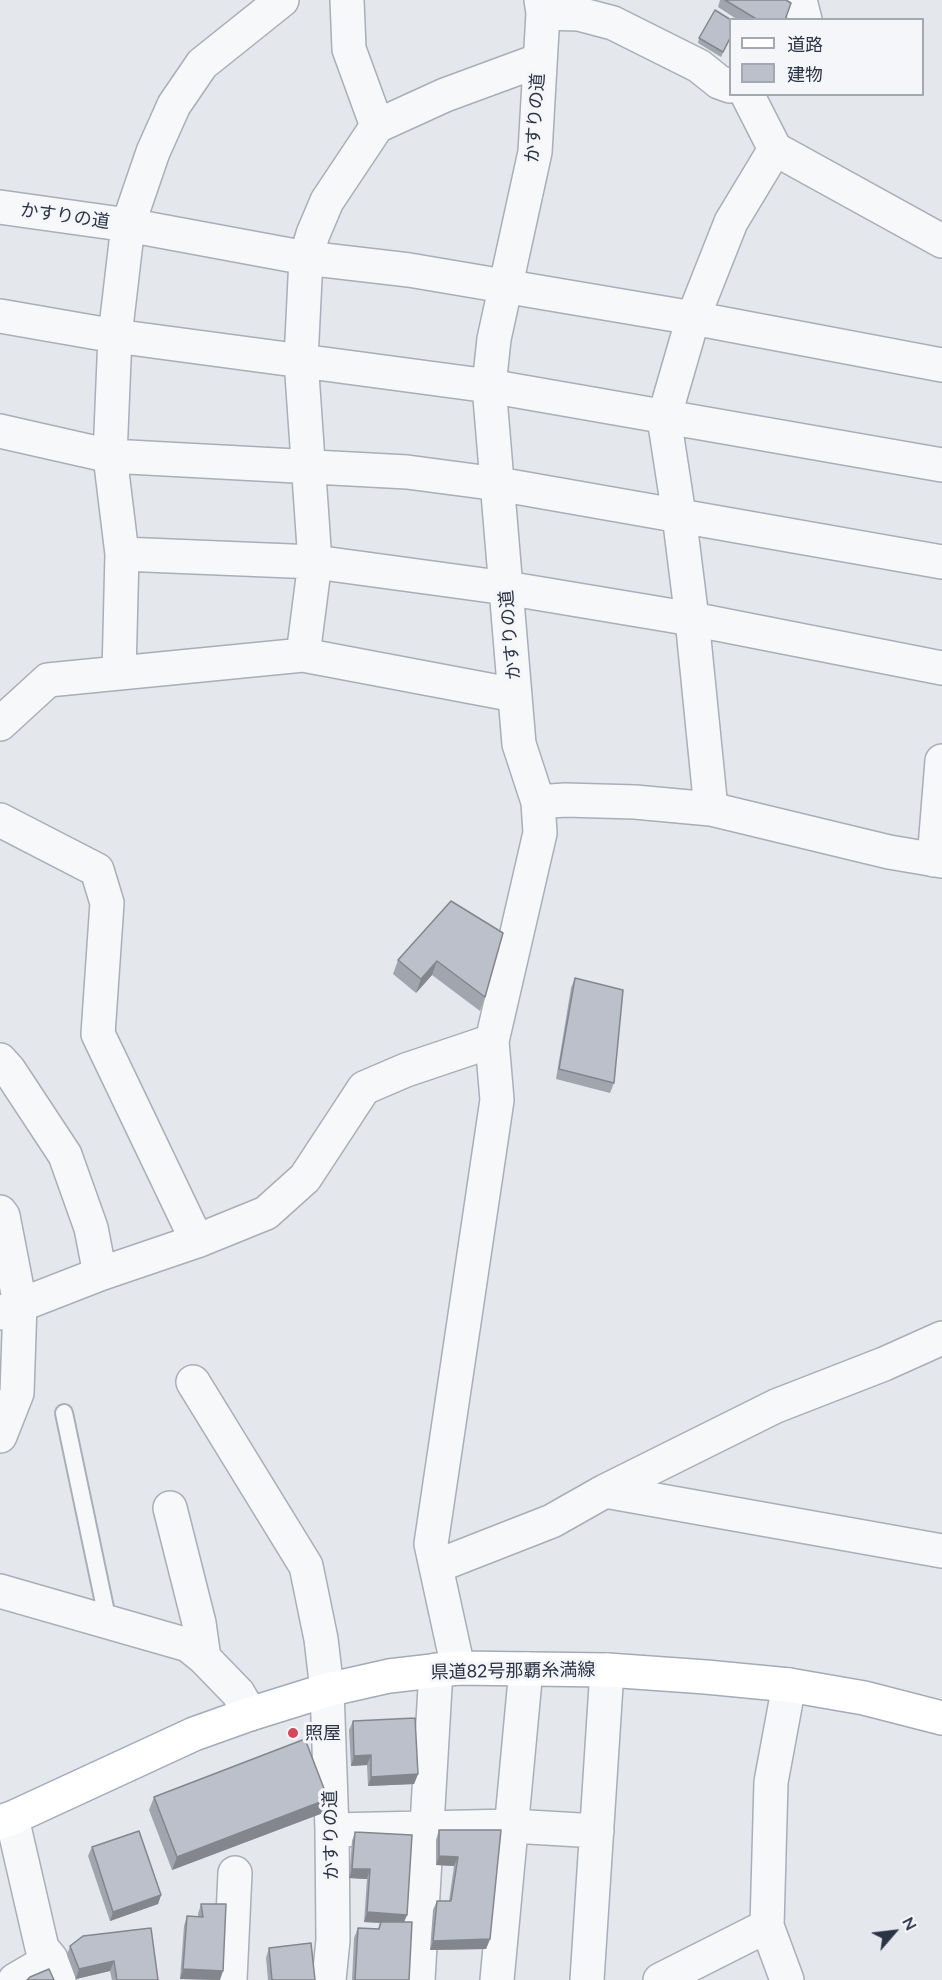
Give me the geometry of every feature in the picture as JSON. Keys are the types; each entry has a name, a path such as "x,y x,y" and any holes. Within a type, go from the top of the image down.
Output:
{"main road":[{"name":"県道82号那覇糸満線","path":"6,1820 194,1734 250,1714 327,1690 388,1676 447,1669 607,1670 789,1685 864,1698 942,1718"}],"street":[{"path":"119,673 122,554 110,456 115,336 128,225 157,142 174,105 202,63 282,0"},
{"path":"303,655 315,562 301,360 306,258 327,201 377,126 349,49 347,0"},
{"path":"800,0 804,18"},
{"path":"542,7 613,22 699,66 719,82 729,86"},
{"name":"かすりの道","path":"418,1980 425,1828 447,1669 437,1566 431,1544 497,1100 492,1041 540,833 538,802 519,744 489,386 494,339 536,152 542,7"},
{"name":"かすりの道","path":"377,126 445,95 540,60"},
{"path":"748,96 775,149 942,242"},
{"path":"711,809 692,619 664,418 693,318 731,222 775,149"},
{"name":"かすりの道","path":"0,207 128,225 306,258 409,270 693,318 942,365"},
{"path":"0,316 115,336 489,386 941,469"},
{"path":"0,430 110,456 407,472 498,484 942,562"},
{"path":"122,554 315,562 506,588 692,619 942,668"},
{"path":"0,724 48,680 303,655 515,695"},
{"path":"538,802 565,800 635,802 711,809 889,852 938,861 942,761"},
{"path":"0,820 97,870 107,903 98,1034 197,1241"},
{"path":"10,1308 197,1241 266,1213 305,1178 364,1088 406,1070 492,1041"},
{"path":"0,1060 66,1155 91,1228 100,1274"},
{"path":"0,1212 3,1216 17,1393 0,1436"},
{"path":"437,1566 552,1521 605,1491 776,1406 884,1364 942,1338"},
{"name":"かすりの道","path":"193,1382 306,1566 321,1639 327,1690 333,1940 329,1980"},
{"path":"605,1491 942,1551"},
{"path":"170,1508 199,1623 204,1658"},
{"path":"0,1592 188,1645 238,1693 250,1714"},
{"path":"497,1980 526,1669"},
{"path":"587,1980 607,1670"},
{"path":"787,1980 767,1926 771,1782 789,1685"},
{"path":"6,1820 42,1948 55,1970 15,1980"},
{"path":"332,1830 512,1826 597,1831"},
{"path":"230,1980 235,1874"},
{"path":"660,1980 698,1971 767,1926"}],"lane":[{"path":"64,1413 108,1622"}],"building":[{"path":"725,0 786,0 791,3 786,18 755,18"},
{"path":"715,10 729,19 729,40 723,52 699,38"},
{"path":"451,901 503,933 485,997 437,961 421,979 398,960"},
{"path":"575,978 623,990 614,1083 559,1069"},
{"path":"415,1718 418,1774 371,1777 371,1755 354,1756 353,1721"},
{"path":"305,1739 328,1799 177,1857 154,1797"},
{"path":"439,1830 501,1830 490,1939 433,1941 437,1901 451,1901 458,1857 439,1856"},
{"path":"139,1831 161,1895 113,1912 92,1847"},
{"path":"355,1832 412,1835 407,1915 367,1912 370,1869 352,1869"},
{"path":"201,1904 226,1904 223,1971 183,1969 187,1916 203,1917"},
{"path":"381,1922 412,1922 409,1980 355,1980 358,1928 379,1929"},
{"path":"151,1928 158,1980 117,1980 114,1961 79,1969 70,1946 83,1936"},
{"path":"311,1943 315,1980 272,1980 269,1948"},
{"path":"49,1969 54,1980 27,1980 30,1977"}],"place":[{"name":"照屋","path":"293,1733"}]}
